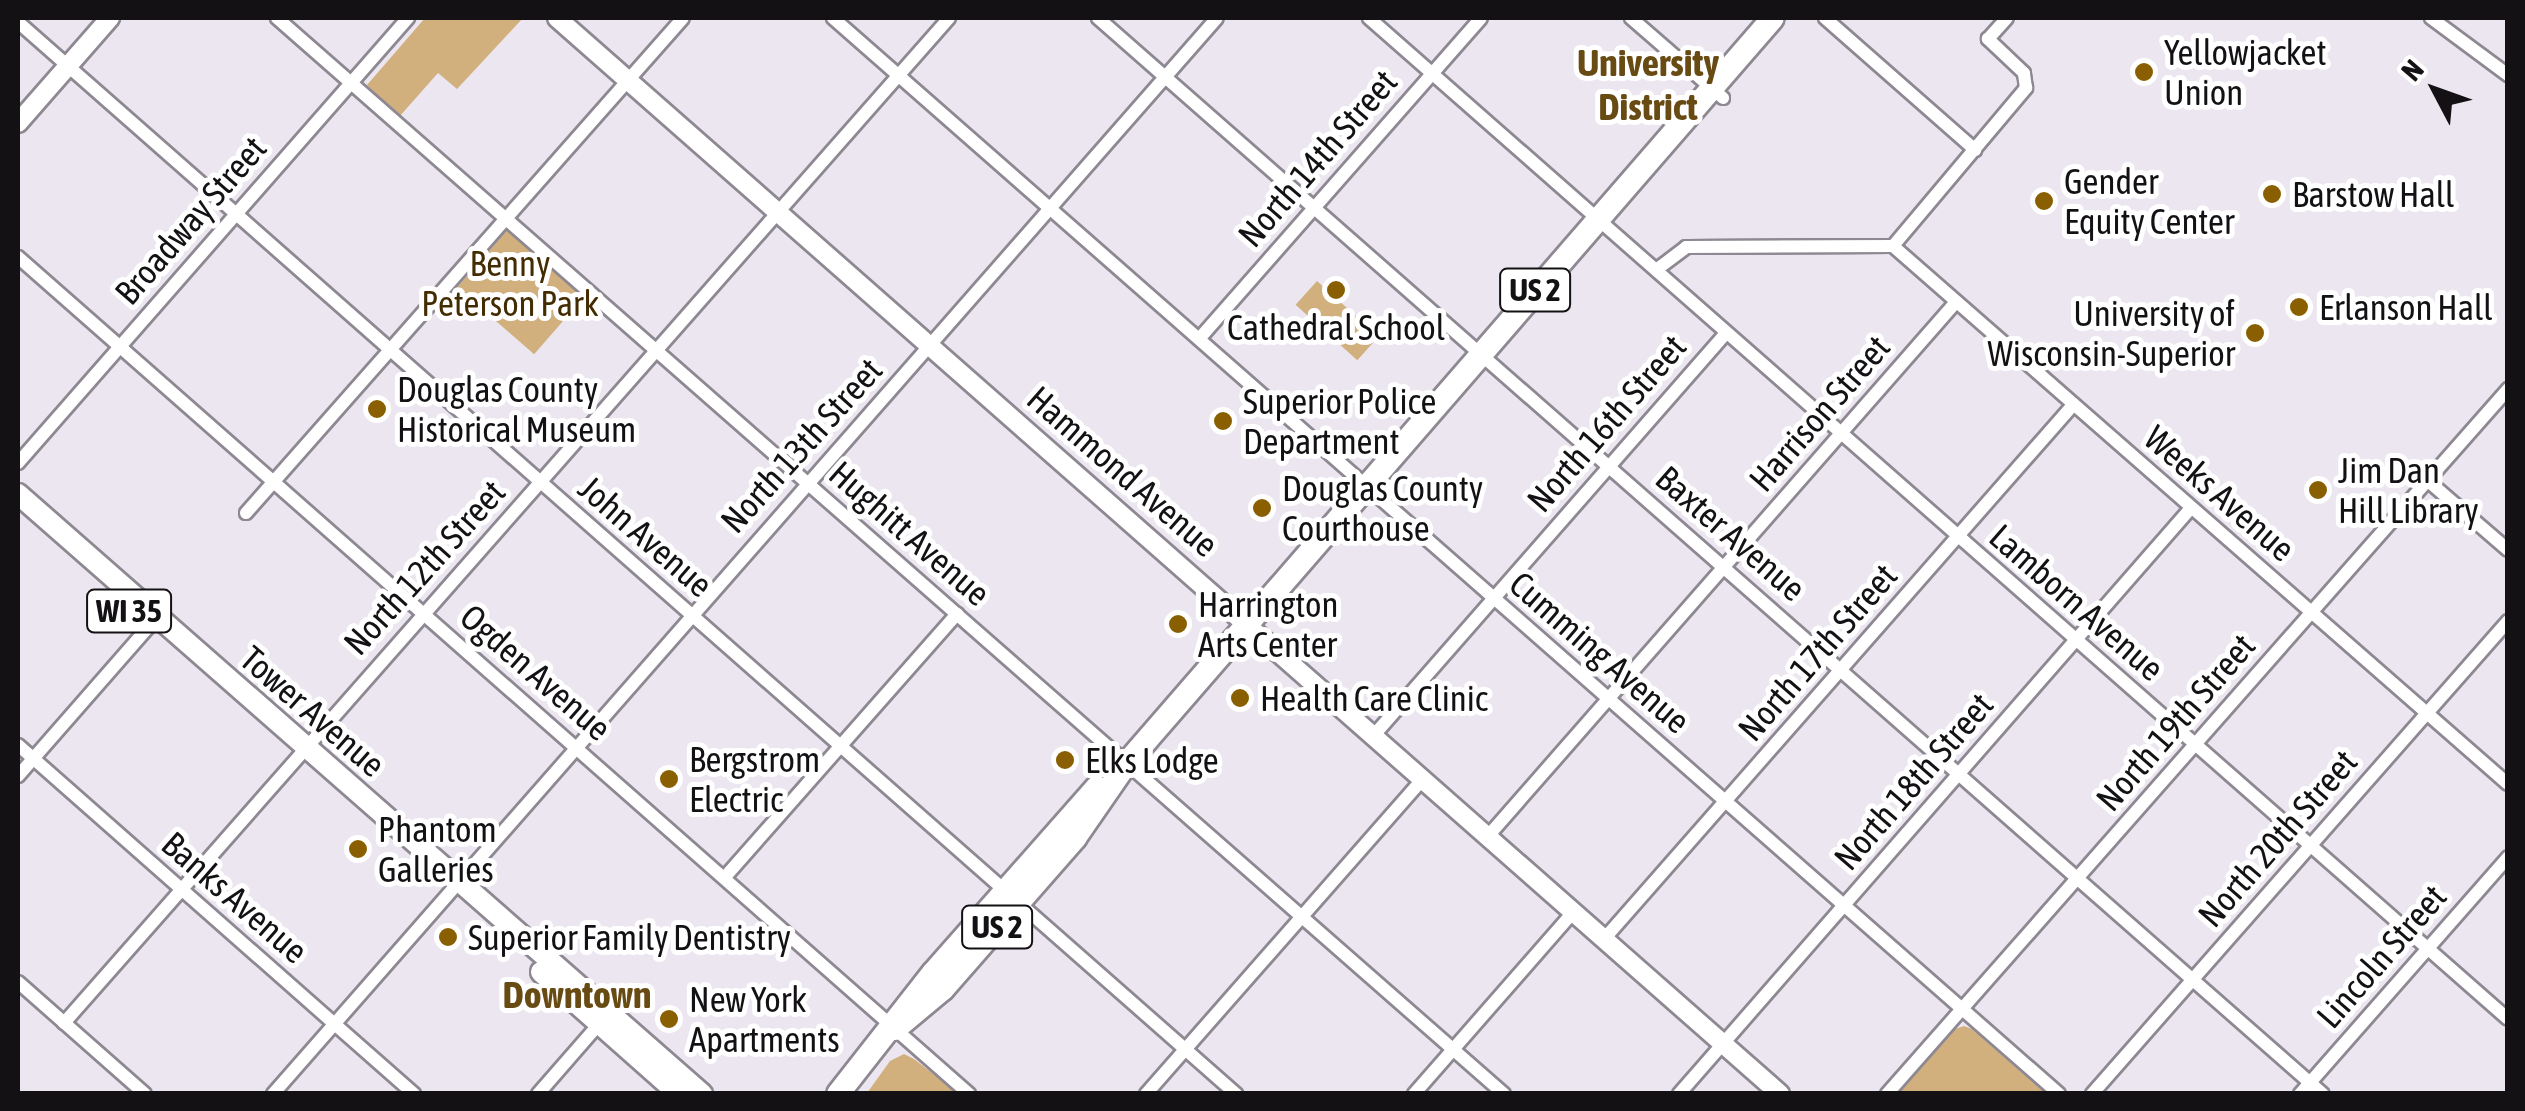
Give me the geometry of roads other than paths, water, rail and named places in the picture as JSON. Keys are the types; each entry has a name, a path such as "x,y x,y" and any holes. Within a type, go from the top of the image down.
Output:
{"highway":[{"name":"US 2","path":"1717,93 1773,18"},
{"name":"US 2","path":"838,1094 894,1028 943,989 1011,897 1248,624 1717,93 1793,18"}],"main road":[{"name":"Tower Avenue","path":"18,494 153,622 300,752 454,887 702,1094"},
{"name":"Tower Avenue","path":"18,512 153,622"},
{"name":"Tower Avenue","path":"454,887 679,1094"},
{"path":"599,1024 607,1021 654,1052"}],"street":[{"path":"18,123 110,18"},
{"name":"Hughitt Avenue","path":"277,18 1504,1094"},
{"name":"Broadway Street","path":"18,463 408,18"},
{"name":"Hammond Avenue","path":"556,18 1780,1094"},
{"path":"246,513 683,18"},
{"name":"Cumming Avenue","path":"833,18 1370,485 1493,598 2059,1094"},
{"name":"North 12th Street","path":"64,1023 950,18"},
{"name":"Baxter Avenue","path":"1098,18 1314,206 1481,359 1609,466 2324,1094"},
{"name":"North 13th Street","path":"273,1094 1216,18"},
{"name":"Lamborn Avenue","path":"1369,18 2508,1019"},
{"name":"North 14th Street","path":"1198,338 1481,18"},
{"path":"1631,18 1717,93"},
{"path":"1825,18 1975,150"},
{"path":"1656,270 1683,248 1893,246 2024,91 2024,73 1988,40 2007,18"},
{"path":"2431,18 2508,75"},
{"name":"John Avenue","path":"18,22 1236,1094"},
{"name":"Weeks Avenue","path":"1893,246 2508,784"},
{"name":"Ogden Avenue","path":"18,257 969,1094"},
{"name":"Harrison Street","path":"1488,835 1956,302"},
{"name":"North 16th Street","path":"1375,734 1726,333"},
{"name":"North 19th Street","path":"1888,1094 2508,388"},
{"name":"North 17th Street","path":"1605,938 2073,405"},
{"path":"2427,480 2508,550"},
{"name":"North 18th Street","path":"1679,1094 2192,508"},
{"path":"725,877 957,614"},
{"name":"North 20th Street","path":"2092,1094 2508,621"},
{"path":"18,776 153,622"},
{"name":"Banks Avenue","path":"18,745 414,1094"},
{"path":"1146,1094 1424,778"},
{"name":"Lincoln Street","path":"2300,1094 2508,857"},
{"path":"1414,1094 1574,911"},
{"path":"18,982 145,1094"},
{"path":"538,1094 599,1024"}],"place":[{"name":"Yellowjacket Union","path":"2144,72"},
{"name":"Barstow Hall","path":"2272,194"},
{"name":"Gender Equity Center","path":"2044,201"},
{"name":"Cathedral School","path":"1336,290"},
{"name":"Erlanson Hall","path":"2299,307"},
{"name":"University of Wisconsin-Superior","path":"2255,333"},
{"name":"Douglas County Historical Museum","path":"377,409"},
{"name":"Superior Police Department","path":"1223,421"},
{"name":"Jim Dan Hill Library","path":"2318,490"},
{"name":"Douglas County Courthouse","path":"1262,508"},
{"name":"Harrington Arts Center","path":"1178,624"},
{"name":"Health Care Clinic","path":"1240,698"},
{"name":"Elks Lodge","path":"1065,760"},
{"name":"Bergstrom Electric","path":"669,779"},
{"name":"Phantom Galleries","path":"358,849"},
{"name":"Superior Family Dentistry","path":"448,937"},
{"name":"New York Apartments","path":"669,1019"}],"district":[{"name":"University District","path":"1648,85"},
{"name":"Downtown","path":"577,995"}],"park label":[{"name":"Benny Peterson Park","path":"510,283"}]}
